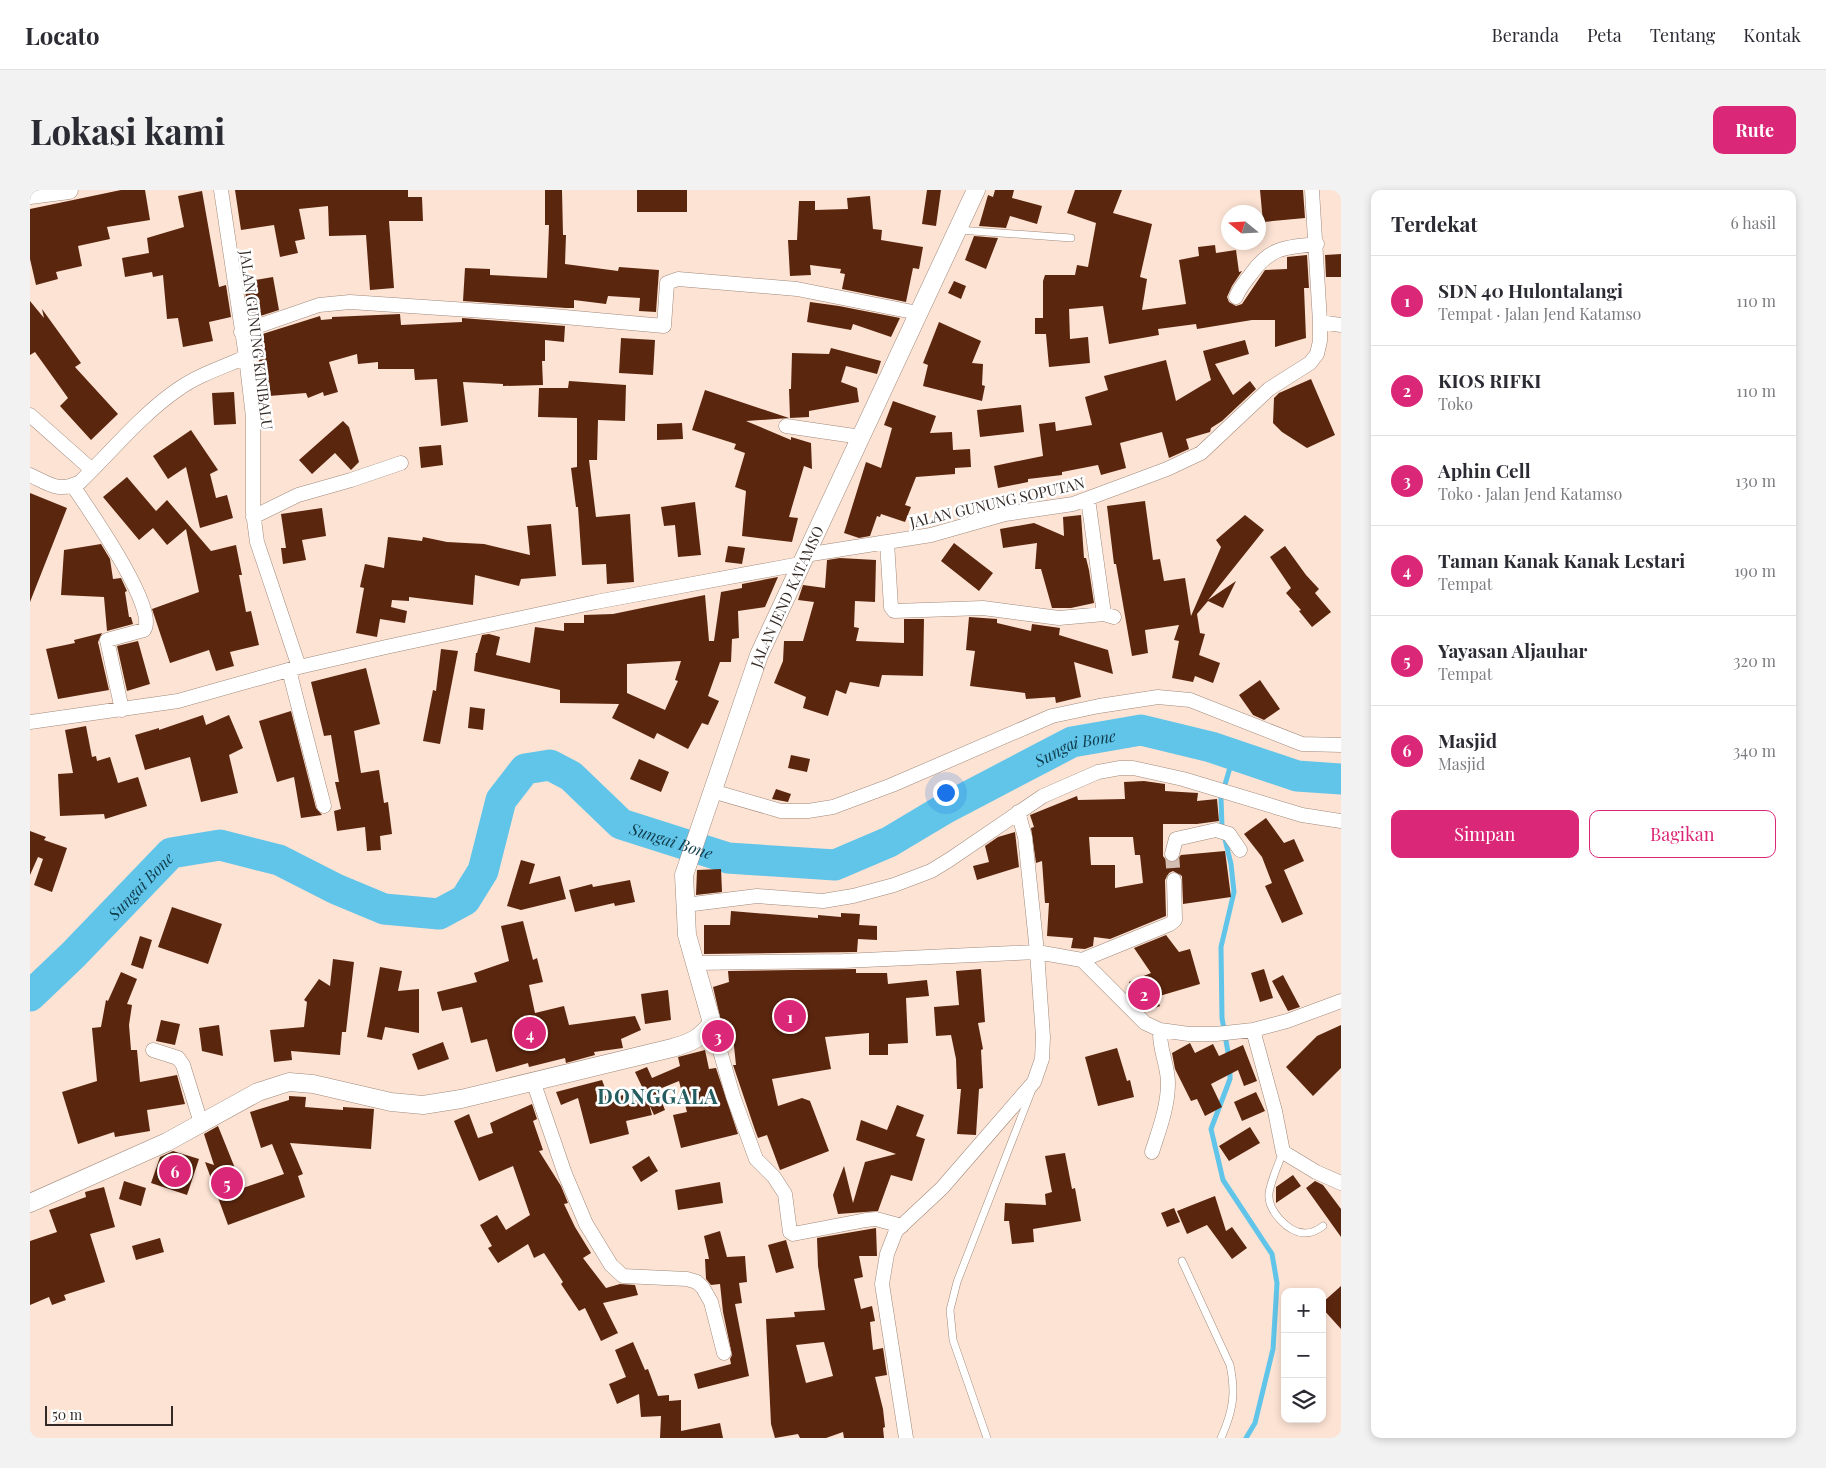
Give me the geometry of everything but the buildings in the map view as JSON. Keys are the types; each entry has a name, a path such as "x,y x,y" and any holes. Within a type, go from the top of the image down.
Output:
{"street":[{"path":"30,195 69,190"},
{"name":"JALAN GUNUNG KINIBALU","path":"222,190 253,417 254,516 262,562 294,669 324,806"},
{"name":"JALAN JEND KATAMSO","path":"712,1023 687,935 684,875 759,655 802,559 976,190"},
{"name":"JALAN GUNUNG SOPUTAN","path":"30,722 178,701 294,669 552,611 802,559 931,535 1005,514 1073,504 1167,469 1201,453 1269,389 1310,363 1317,354 1320,341 1320,322 1317,244 1312,190"},
{"path":"1236,297 1257,264 1271,254 1288,247 1317,244"},
{"path":"241,332 319,305 350,302 542,314 664,326 667,283 678,279 797,289 918,313"},
{"path":"1320,322 1341,325"},
{"path":"30,475 56,487 68,489 92,470 145,417 177,390 203,376 246,358"},
{"path":"30,415 92,470"},
{"path":"786,426 861,437"},
{"path":"254,516 298,495 401,463"},
{"path":"72,486 103,530 134,583 147,623 144,630 107,640 122,710"},
{"path":"887,542 891,607 894,611 983,608 1059,618 1109,616 1088,499"},
{"path":"711,795 781,811 808,811 833,807 892,785 1052,716 1099,706 1158,697 1190,700 1302,744 1341,745"},
{"path":"685,905 757,896 823,901 878,889 931,871 1043,796 1098,772 1120,768 1133,768 1215,788 1260,804 1302,815 1341,821"},
{"path":"906,1438 882,1284 887,1254 896,1231 942,1188 1034,1082 1042,1059 1043,1044 1037,952 1026,838 1018,812"},
{"path":"1172,854 1176,839 1223,832 1240,850"},
{"path":"694,963 852,960 1037,952 1082,960 1170,924 1175,920 1174,880"},
{"path":"1082,960 1125,1006 1145,1023 1160,1030 1182,1033 1235,1033 1286,1022 1341,1001"},
{"path":"712,1023 732,1096 756,1159 774,1177 785,1194 790,1232 793,1234 866,1220 876,1220 902,1226"},
{"path":"30,1203 110,1168 201,1124 258,1092 289,1082 313,1084 391,1102 423,1105 533,1081 692,1042 704,1034 712,1023"},
{"path":"1152,1152 1166,1105 1168,1082 1160,1049 1160,1030"},
{"path":"1252,1030 1275,1111 1283,1152 1316,1172 1341,1183"},
{"path":"153,1050 178,1058 183,1065 201,1124"},
{"path":"533,1081 586,1224 611,1264 623,1276 687,1279 697,1282 711,1302 724,1353"}],"lane":[{"path":"958,230 1071,238"},
{"path":"987,1438 953,1340 950,1310 957,1282 1034,1082"},
{"path":"1283,1152 1269,1194 1271,1208 1277,1217 1297,1231 1311,1232 1323,1226"},
{"path":"1182,1262 1230,1365 1234,1396 1230,1417 1221,1438"}],"waterway":[{"name":"Sungai Bone","path":"30,996 73,955 171,853 220,845 279,860 336,889 384,909 439,914 465,900 483,871 501,800 525,769 550,765 571,776 621,824 728,858 835,865 889,842 946,808 1072,742 1141,730 1211,747 1297,776 1341,779"},
{"path":"1229,1058 1222,1018 1221,947 1234,892 1231,864 1222,827 1221,798 1234,754"},
{"path":"1230,1069 1230,1079 1211,1129 1223,1180 1272,1254 1277,1283 1273,1349 1255,1423 1246,1438"}],"tunnel":[{"path":"1172,854 1174,880"}],"place":[{"name":"KIOS RIFKI","path":"1144,994"},
{"name":"SDN 40 Hulontalangi","path":"790,1016"},
{"name":"Taman Kanak Kanak Lestari","path":"530,1033"},
{"name":"Aphin Cell","path":"718,1036"},
{"name":"Masjid","path":"175,1171"},
{"name":"Yayasan Aljauhar","path":"227,1183"}],"district":[{"name":"DONGGALA","path":"658,1095"}]}
